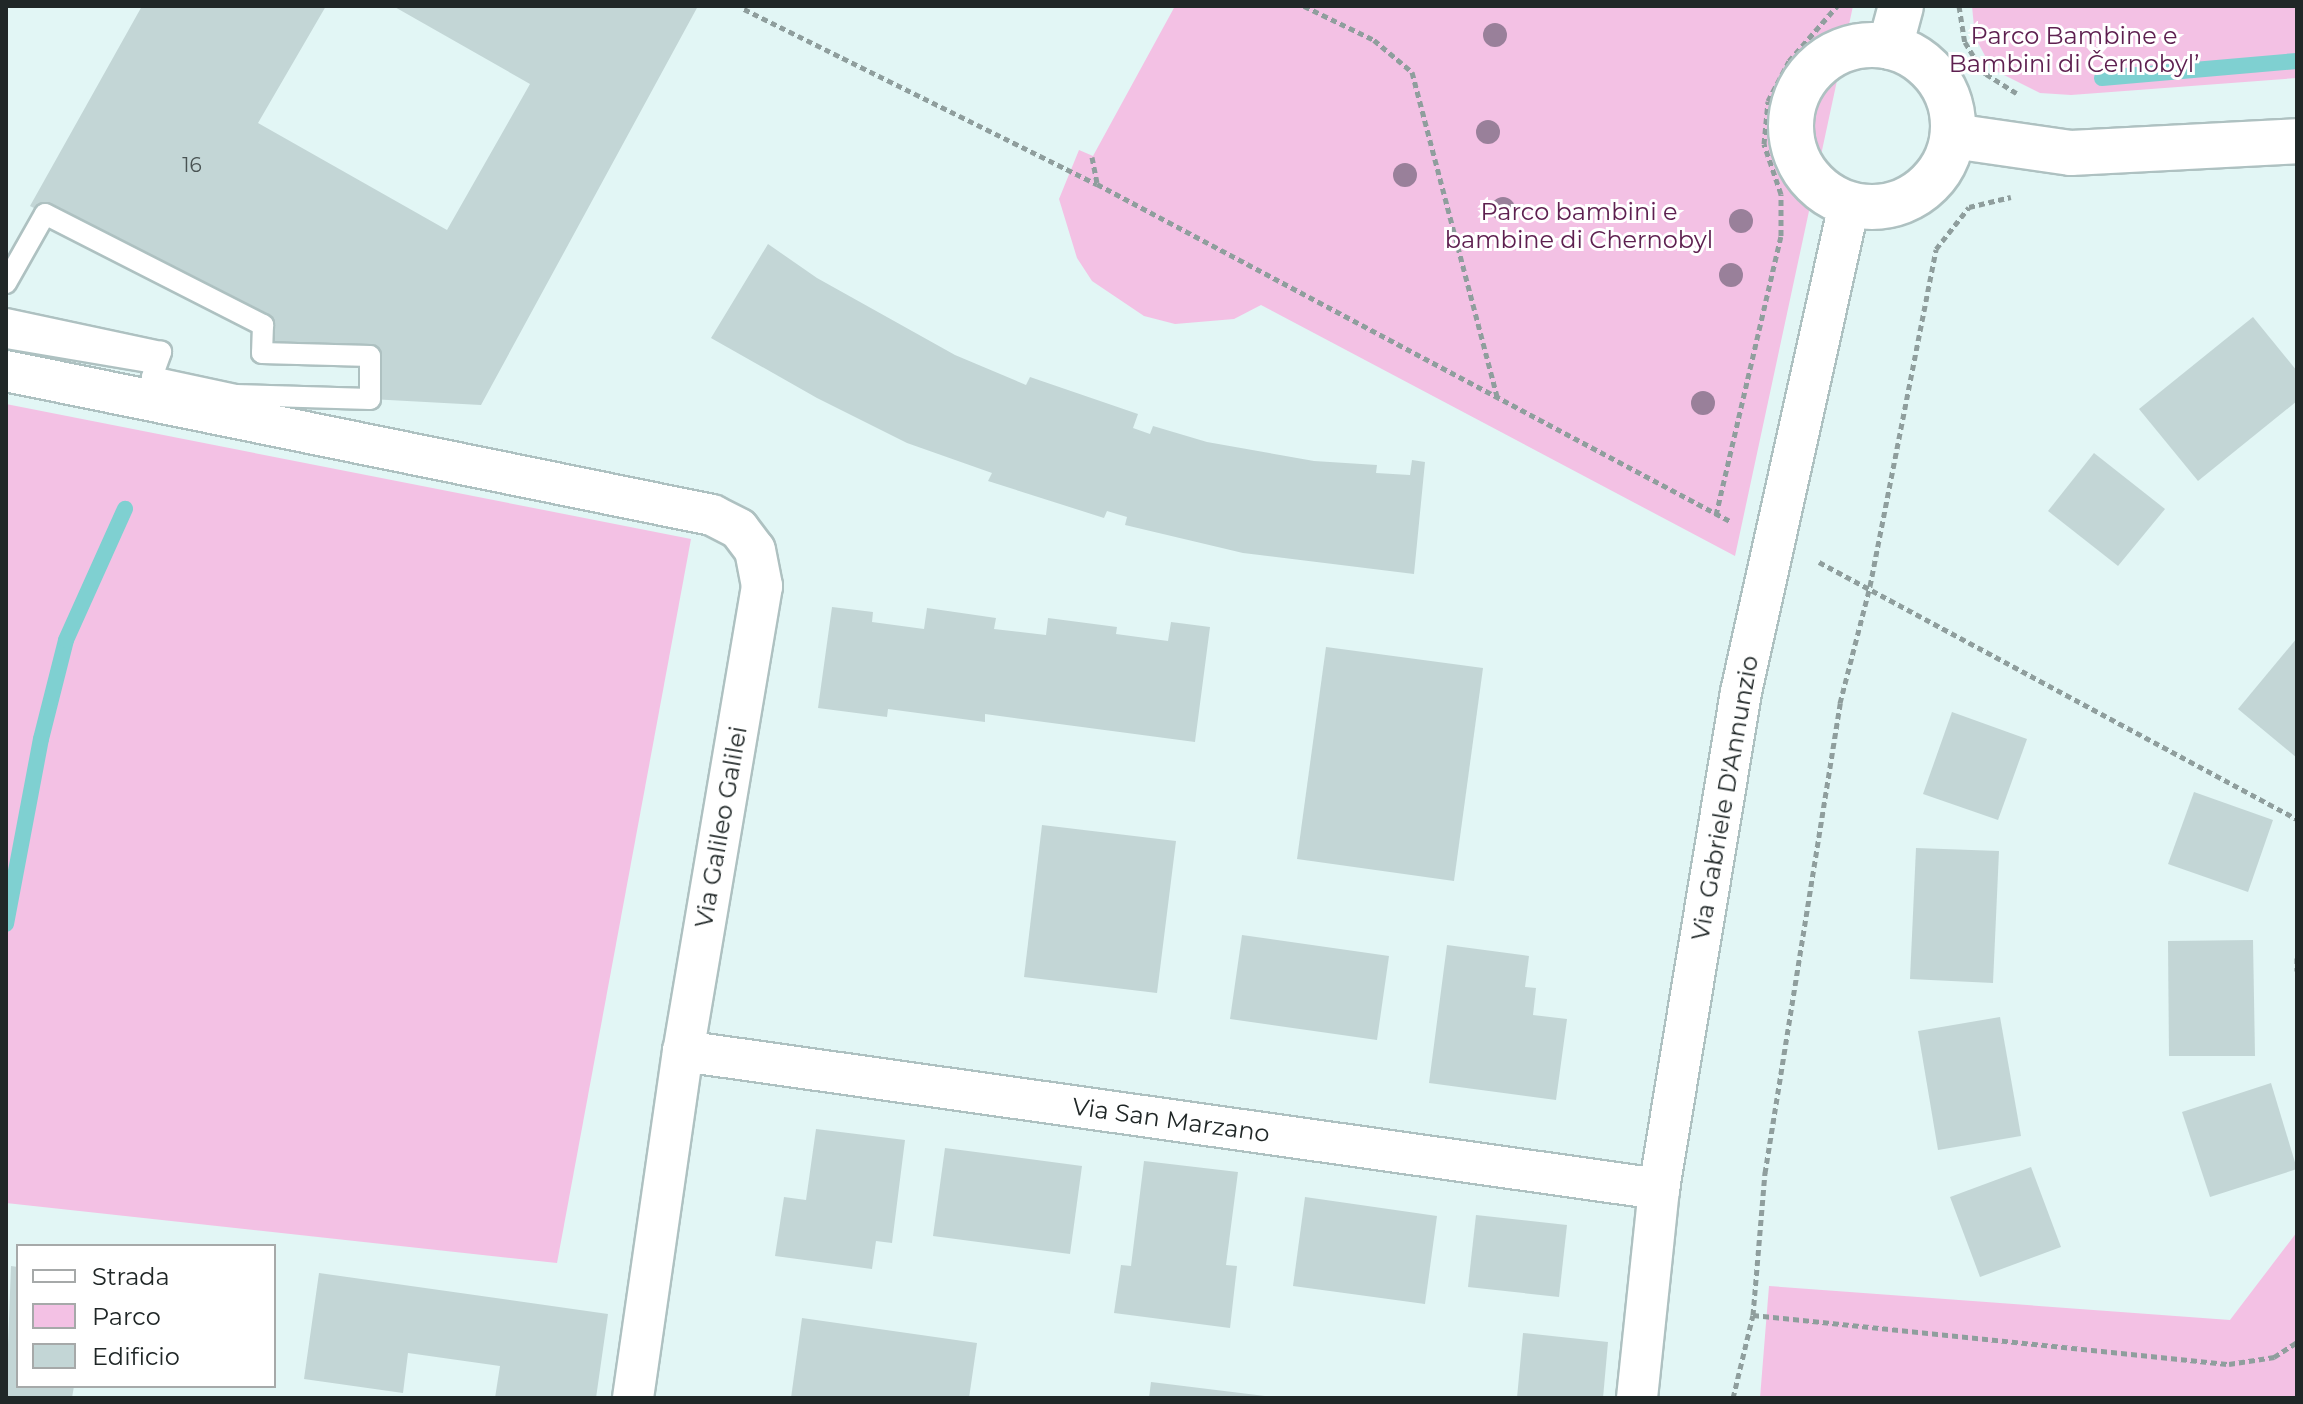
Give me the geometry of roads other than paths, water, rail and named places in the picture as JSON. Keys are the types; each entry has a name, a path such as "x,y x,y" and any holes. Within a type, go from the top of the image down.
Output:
{"street":[{"path":"1895,26 1912,55 1938,79 1953,111 1953,136 1947,159 1917,195 1872,208 1849,205 1823,193 1804,172 1792,147 1790,120 1797,93 1813,70 1835,53 1862,45 1895,26"},
{"path":"1953,136 2071,153 2297,141"},
{"name":"Via Gabriele D'Annunzio","path":"1637,1398 1659,1189 1741,692 1849,205"},
{"name":"Via Galileo Galilei","path":"6,371 712,515 739,529 759,562 762,586 683,1051 633,1398"},
{"name":"Via San Marzano","path":"683,1051 1659,1189"}],"lane":[{"path":"6,283 45,214 263,325 262,353 370,356 370,399 236,395 152,377 161,352 6,319"},
{"path":"6,338 157,364"}],"waterway":[{"path":"2102,78 2297,61"},
{"path":"6,924 41,739 66,640 125,509"}],"park label":[{"name":"Parco Bambine e Bambini di Černobyl’","path":"2074,50"},
{"name":"Parco bambini e bambine di Chernobyl","path":"1579,226"}]}
